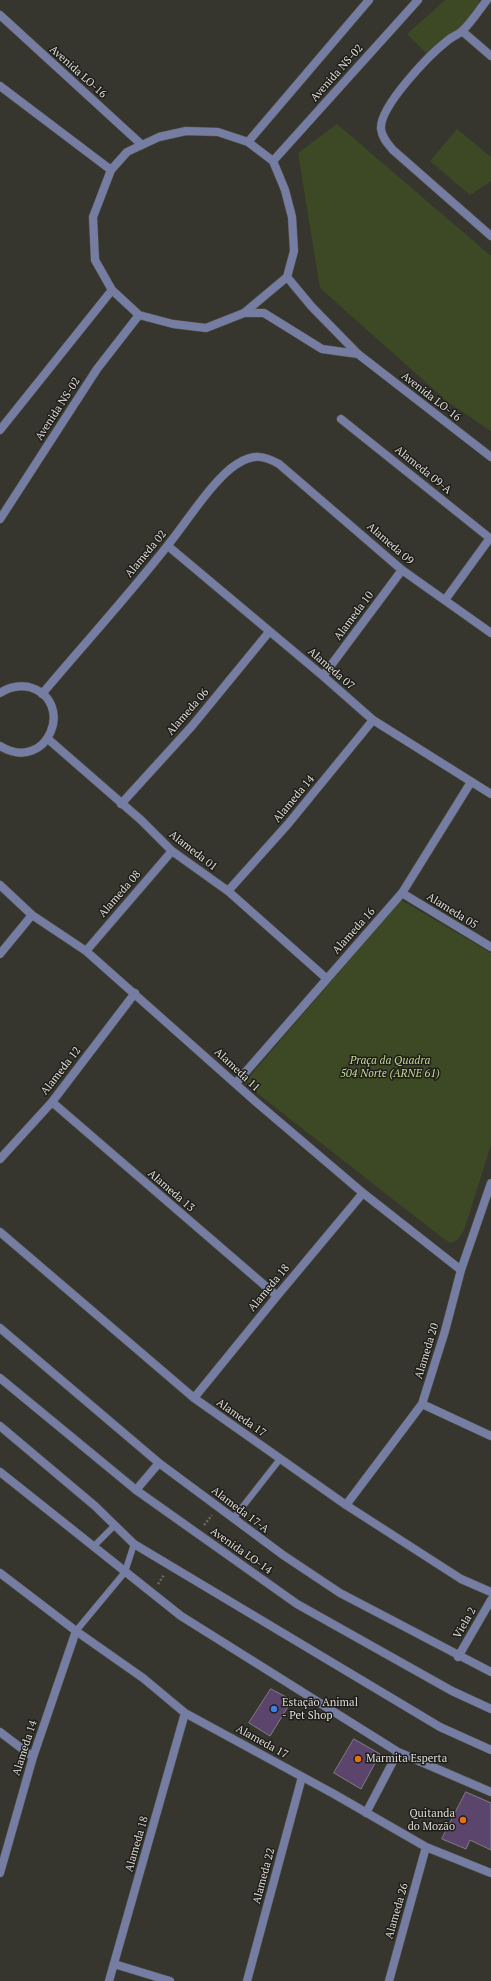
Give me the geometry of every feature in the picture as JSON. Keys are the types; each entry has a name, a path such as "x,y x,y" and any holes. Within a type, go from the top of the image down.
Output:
{"street":[{"name":"Avenida NS-02","path":"248,142 369,0"},
{"name":"Avenida NS-02","path":"273,161 418,0"},
{"path":"487,0 462,31 446,41 397,92 381,122 384,138 393,150 491,236"},
{"name":"Avenida LO-16","path":"0,15 142,145"},
{"path":"462,31 491,56"},
{"path":"0,86 111,170"},
{"path":"186,132 218,132 248,142 273,161 285,190 292,218 294,251 287,277 244,313 206,328 173,324 139,315 112,290 95,260 93,217 111,170 127,152 158,137 186,132"},
{"name":"Avenida LO-16","path":"287,277 312,307 358,354 491,457"},
{"path":"0,430 112,290"},
{"path":"244,313 264,313 322,350 358,354"},
{"name":"Avenida NS-02","path":"0,519 97,369 139,315"},
{"name":"Alameda 09-A","path":"341,419 491,539"},
{"name":"Alameda 02","path":"42,694 168,546 208,493 236,464 254,457 266,456 279,464"},
{"name":"Alameda 09","path":"279,464 402,570 491,633"},
{"path":"445,600 491,539"},
{"name":"Alameda 07","path":"168,546 373,720 491,794"},
{"name":"Alameda 10","path":"323,676 402,570"},
{"name":"Alameda 06","path":"121,804 192,726 269,632"},
{"path":"0,746 18,753 30,752 40,747 48,739 54,720 53,710 42,694 34,688 14,686 2,689"},
{"name":"Alameda 14","path":"228,891 288,824 373,720"},
{"name":"Alameda 01","path":"48,739 141,820 172,851 228,891 326,978"},
{"name":"Alameda 16","path":"236,1083 326,978 402,893 471,782"},
{"name":"Alameda 08","path":"86,951 172,851"},
{"name":"Alameda 11","path":"0,885 32,915 86,951 256,1102 364,1194 461,1270"},
{"name":"Alameda 05","path":"402,893 491,947"},
{"path":"0,954 32,915"},
{"name":"Alameda 12","path":"0,1160 52,1102 135,993"},
{"name":"Alameda 13","path":"52,1102 276,1296"},
{"name":"Alameda 20","path":"346,1505 422,1404 445,1331 461,1270 491,1183"},
{"name":"Alameda 18","path":"194,1398 276,1296 364,1194"},
{"name":"Alameda 17","path":"0,1232 194,1398 346,1505 461,1579 491,1592"},
{"name":"Alameda 17-A","path":"0,1328 158,1463 283,1555 340,1593 458,1657 491,1672"},
{"name":"Avenida LO-14","path":"0,1378 136,1490 297,1604 452,1691 491,1709"},
{"path":"422,1404 491,1436"},
{"path":"0,1426 115,1525 134,1544 440,1727 491,1750"},
{"path":"136,1490 158,1463"},
{"path":"0,1472 181,1616 398,1752 491,1792"},
{"name":"Alameda 17","path":"0,1573 76,1631 143,1678 185,1713 426,1847 491,1873"},
{"name":"Viela 2","path":"458,1657 491,1600"},
{"name":"Alameda 14","path":"0,1873 33,1757 76,1631"},
{"name":"Alameda 18","path":"109,1981 185,1713"},
{"path":"0,1732 33,1757"},
{"path":"366,1813 398,1752"},
{"name":"Alameda 22","path":"247,1981 302,1777"},
{"name":"Alameda 26","path":"389,1981 426,1847"},
{"path":"114,1964 170,1981"}],"lane":[{"path":"233,1519 280,1459"},
{"path":"94,1546 115,1525"},
{"path":"76,1631 126,1572 134,1544"}],"path":[{"path":"197,1534 218,1507"},
{"path":"152,1593 170,1566"}],"green space":[{"path":"445,0 478,0 480,2 460,29 428,55 407,34"},
{"path":"337,124 491,256 491,431 448,402 320,288 298,153"},
{"path":"457,129 491,157 491,181 470,195 430,161"},
{"name":"Praça da Quadra 504 Norte (ARNE 61)","path":"401,900 491,953 491,1145 464,1230 457,1240 451,1243 244,1083"}],"building":[{"path":"271,1689 292,1700 270,1736 249,1723"},
{"path":"354,1739 380,1754 361,1789 334,1773"},
{"path":"466,1792 491,1803 491,1850 470,1840 466,1849 442,1839"}],"place":[{"name":"Estação Animal - Pet Shop","path":"274,1709"},
{"name":"Marmita Esperta","path":"358,1759"},
{"name":"Quitanda do Mozão","path":"463,1820"}]}
